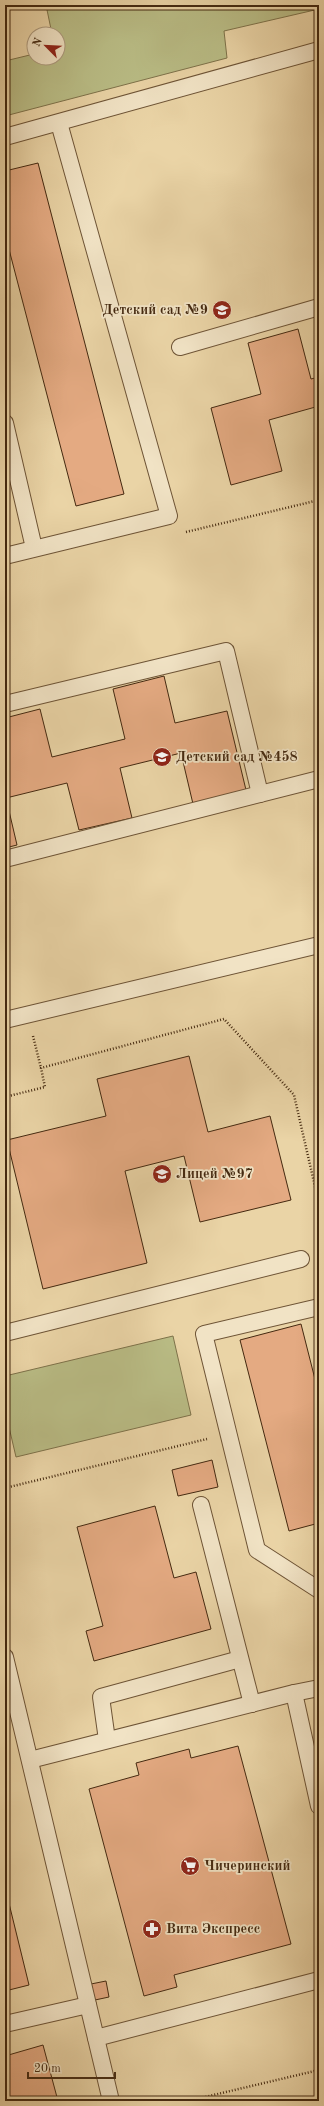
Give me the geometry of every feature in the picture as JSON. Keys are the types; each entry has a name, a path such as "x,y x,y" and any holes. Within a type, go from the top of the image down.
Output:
{"lane":[{"path":"5,137 319,50"},
{"path":"5,556 169,516 59,123"},
{"path":"180,347 319,307"},
{"path":"5,423 34,548"},
{"path":"5,704 226,651 260,794"},
{"path":"5,859 319,779"},
{"path":"5,1020 319,945"},
{"path":"5,1333 301,1259"},
{"path":"319,1307 204,1334 257,1550 319,1590"},
{"path":"201,1505 252,1704"},
{"path":"5,1657 111,2101"},
{"path":"107,1740 101,1697 240,1659"},
{"path":"30,1760 319,1688"},
{"path":"294,1693 319,1806"},
{"path":"96,2038 319,1980"},
{"path":"5,2024 88,2005"}],"path":[{"path":"169,516 175,534 319,500"},
{"path":"5,1097 45,1087 32,1034 34,1014"},
{"path":"41,1068 224,1019 294,1095 319,1204"},
{"path":"5,1488 229,1434"},
{"path":"188,2101 319,2070"}],"green space":[{"path":"46,5 319,5 319,9 224,31 227,58 5,116 5,61 26,56 26,66 66,66 66,26 50,26"},
{"path":"173,1336 191,1415 16,1457 5,1410 5,1376"}],"building":[{"path":"38,163 124,494 76,506 5,234 5,171"},
{"path":"298,329 311,379 319,377 319,406 269,420 282,471 231,485 211,408 261,394 248,343"},
{"path":"164,676 175,723 227,711 246,790 193,804 181,753 120,768 132,818 79,830 67,783 6,798 17,845 5,848 5,718 40,709 52,757 125,739 113,689"},
{"path":"189,1056 208,1132 270,1116 291,1200 200,1222 184,1156 125,1171 147,1263 43,1289 7,1140 106,1116 97,1079"},
{"path":"301,1324 319,1395 319,1523 289,1531 240,1340"},
{"path":"212,1460 218,1487 178,1496 172,1470"},
{"path":"155,1506 174,1578 196,1572 211,1629 94,1661 86,1631 103,1626 77,1527"},
{"name":"Чичеринский","path":"238,1746 291,1944 174,1975 177,1987 144,1996 89,1789 139,1775 136,1763 189,1749 191,1758"},
{"path":"5,1887 29,1985 5,1991"},
{"path":"106,1981 109,1997 95,2000 91,1984"},
{"path":"43,2045 58,2101 5,2101 5,2056"}],"place":[{"name":"Детский сад №9","path":"222,310"},
{"name":"Детский сад №458","path":"162,757"},
{"name":"Лицей №97","path":"162,1174"},
{"name":"Чичеринский","path":"190,1866"},
{"name":"Вита Экспресс","path":"152,1929"}]}
